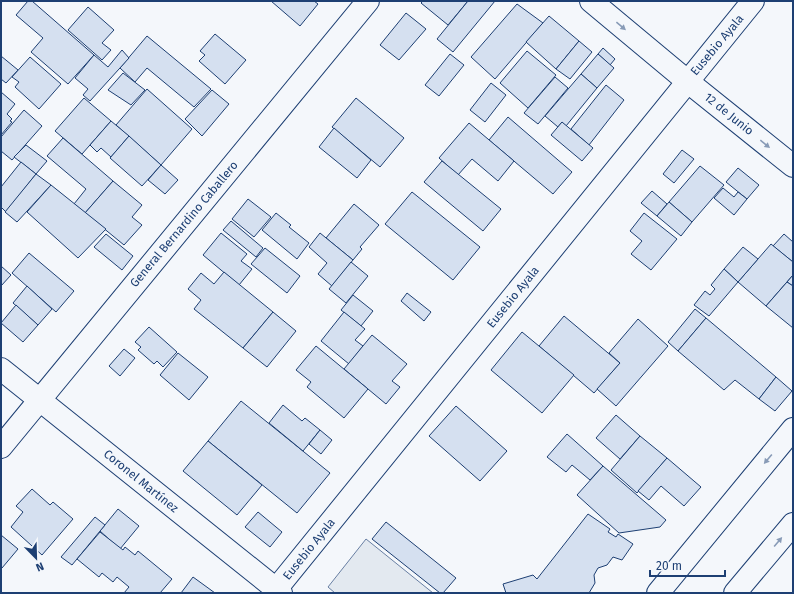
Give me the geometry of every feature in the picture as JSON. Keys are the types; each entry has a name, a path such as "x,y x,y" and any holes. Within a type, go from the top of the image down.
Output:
{"street":[{"name":"General Bernardino Caballero","path":"1,447 368,1"},
{"name":"12 de Junio","path":"591,1 687,81 793,166"},
{"name":"Eusebio Ayala","path":"277,592 687,81 753,1"},
{"name":"Coronel Martínez","path":"1,368 277,592"},
{"path":"658,593 793,429"},
{"path":"735,593 793,524"}],"shaded area":[{"path":"366,539 433,593 335,593 328,587"}],"building":[{"path":"28,1 32,1 94,55 68,84 31,52 43,38 16,15"},
{"path":"271,1 314,1 318,4 300,26"},
{"path":"423,1 468,1 448,25 421,3"},
{"path":"468,1 495,1 453,52 437,39"},
{"path":"517,4 543,23 495,79 471,57"},
{"path":"88,7 114,30 102,43 111,50 102,60 68,30"},
{"path":"406,13 426,29 399,60 380,45"},
{"path":"549,16 579,41 556,69 526,42"},
{"path":"215,34 246,60 225,84 199,61 205,55 200,51"},
{"path":"147,36 211,89 194,107 147,68 135,82 120,68"},
{"path":"579,41 592,52 570,79 556,69"},
{"path":"603,48 615,59 610,65 598,54"},
{"path":"122,50 129,58 90,101 83,95 88,89 75,78 94,55 108,67"},
{"path":"527,51 556,75 528,108 500,83"},
{"path":"450,54 464,65 439,96 425,85"},
{"path":"598,54 614,68 597,88 581,74"},
{"path":"1,56 18,70 6,83 1,79"},
{"path":"30,57 61,84 39,109 15,87 19,82 12,77"},
{"path":"123,73 145,90 131,105 108,90"},
{"path":"581,74 597,88 566,126 562,122 558,127 545,116"},
{"path":"555,77 568,88 538,124 524,113"},
{"path":"491,83 506,95 485,122 470,110"},
{"path":"606,85 624,100 589,145 571,129"},
{"path":"147,89 192,129 161,165 116,125"},
{"path":"212,90 229,104 202,136 185,119"},
{"path":"1,92 15,104 7,114 12,119 10,121 12,122 1,135"},
{"path":"84,98 111,121 82,154 55,131"},
{"path":"356,98 404,138 380,167 332,127"},
{"path":"24,110 42,126 12,160 1,151 1,137"},
{"path":"508,117 572,172 553,194 489,140"},
{"path":"111,121 129,136 111,157 101,148 97,152 90,145"},
{"path":"562,122 593,148 582,161 551,135"},
{"path":"469,123 514,161 498,181 472,159 458,175 439,158"},
{"path":"334,128 371,160 357,178 319,147"},
{"path":"129,136 161,165 142,186 110,158"},
{"path":"63,138 113,181 85,213 74,204 86,189 47,156"},
{"path":"26,145 47,161 36,174 14,157"},
{"path":"682,150 694,159 674,183 663,174"},
{"path":"442,161 501,209 483,231 424,182"},
{"path":"21,162 36,174 6,212 1,207 1,187"},
{"path":"161,165 178,180 165,194 148,180"},
{"path":"700,166 724,185 692,222 669,202"},
{"path":"738,168 759,185 747,199 726,182"},
{"path":"36,174 51,185 17,222 5,212"},
{"path":"113,181 142,205 132,217 142,225 124,245 85,213"},
{"path":"51,185 106,229 78,258 27,212"},
{"path":"723,188 734,197 738,192 747,199 734,215 714,198"},
{"path":"652,191 667,204 657,216 641,203"},
{"path":"412,192 480,247 453,280 385,224"},
{"path":"248,199 271,217 254,237 232,219"},
{"path":"669,202 692,222 681,236 657,216"},
{"path":"354,204 379,225 360,247 362,249 353,260 326,238"},
{"path":"276,213 291,225 289,227 309,243 297,259 262,230"},
{"path":"644,213 677,239 651,270 631,254 642,241 630,231"},
{"path":"231,221 263,248 256,257 223,230"},
{"path":"221,233 247,254 241,261 252,269 239,285 203,255"},
{"path":"320,233 353,260 332,286 318,274 327,263 309,247"},
{"path":"106,234 133,256 122,270 94,247"},
{"path":"784,234 793,242 793,262 773,246"},
{"path":"771,244 793,262 793,275 766,306 738,282"},
{"path":"743,247 758,259 738,282 724,269"},
{"path":"265,248 300,276 287,293 251,264"},
{"path":"29,253 74,291 56,312 12,273"},
{"path":"351,262 368,276 346,303 329,289"},
{"path":"1,266 11,275 1,286"},
{"path":"724,269 738,282 709,316 694,305 705,291 710,295 715,289 711,285"},
{"path":"224,272 273,312 243,348 194,309 201,300 188,289 201,273 214,284"},
{"path":"793,275 793,286 787,282"},
{"path":"787,282 793,286 793,328 766,306"},
{"path":"27,286 52,309 38,325 13,303"},
{"path":"407,293 431,312 424,321 401,301"},
{"path":"353,295 373,311 361,326 341,310"},
{"path":"16,305 38,325 23,342 1,323"},
{"path":"695,309 706,318 678,351 668,342"},
{"path":"273,312 296,331 267,367 243,348"},
{"path":"344,312 365,329 355,340 363,346 349,364 321,341"},
{"path":"564,316 620,363 594,393 539,346"},
{"path":"706,318 776,377 759,399 735,380 724,390 678,351"},
{"path":"638,319 668,346 616,406 597,389 620,363 609,353"},
{"path":"149,327 177,352 163,367 157,361 154,364 138,350 141,347 135,342"},
{"path":"522,332 574,375 542,413 491,370"},
{"path":"372,335 407,364 392,381 400,387 386,404 344,369"},
{"path":"316,346 368,389 344,418 307,387 311,382 296,370"},
{"path":"124,349 135,358 120,376 109,366"},
{"path":"178,353 208,377 189,400 160,375"},
{"path":"776,377 792,391 775,411 759,399"},
{"path":"241,401 330,473 297,513 208,441"},
{"path":"283,405 302,421 305,418 320,430 303,451 269,423"},
{"path":"456,406 507,451 480,481 429,436"},
{"path":"616,415 640,436 620,459 596,438"},
{"path":"320,430 332,440 321,454 309,444"},
{"path":"567,434 603,466 590,480 572,465 566,472 547,457"},
{"path":"640,436 667,458 637,493 611,470"},
{"path":"208,441 262,485 237,515 183,471"},
{"path":"667,458 701,487 684,506 661,486 649,500 638,491"},
{"path":"603,466 666,520 660,527 619,533 577,495"},
{"path":"32,489 50,505 53,502 73,519 42,555 11,527 23,512 16,506"},
{"path":"118,509 139,526 120,549 100,531"},
{"path":"258,512 282,532 270,547 245,527"},
{"path":"588,514 610,529 608,532 616,537 618,534 633,544 622,560 613,557 607,565 598,568 594,575 595,583 589,593 506,593 503,584 533,575 537,579"},
{"path":"95,517 105,525 72,565 61,557"},
{"path":"386,522 456,578 443,593 440,593 372,539"},
{"path":"100,532 123,550 125,547 135,555 138,551 172,579 160,593 124,593 129,587 117,577 113,582 102,573 99,577 77,559"},
{"path":"1,535 18,549 2,568 1,567"},
{"path":"193,577 215,593 181,593"}]}
